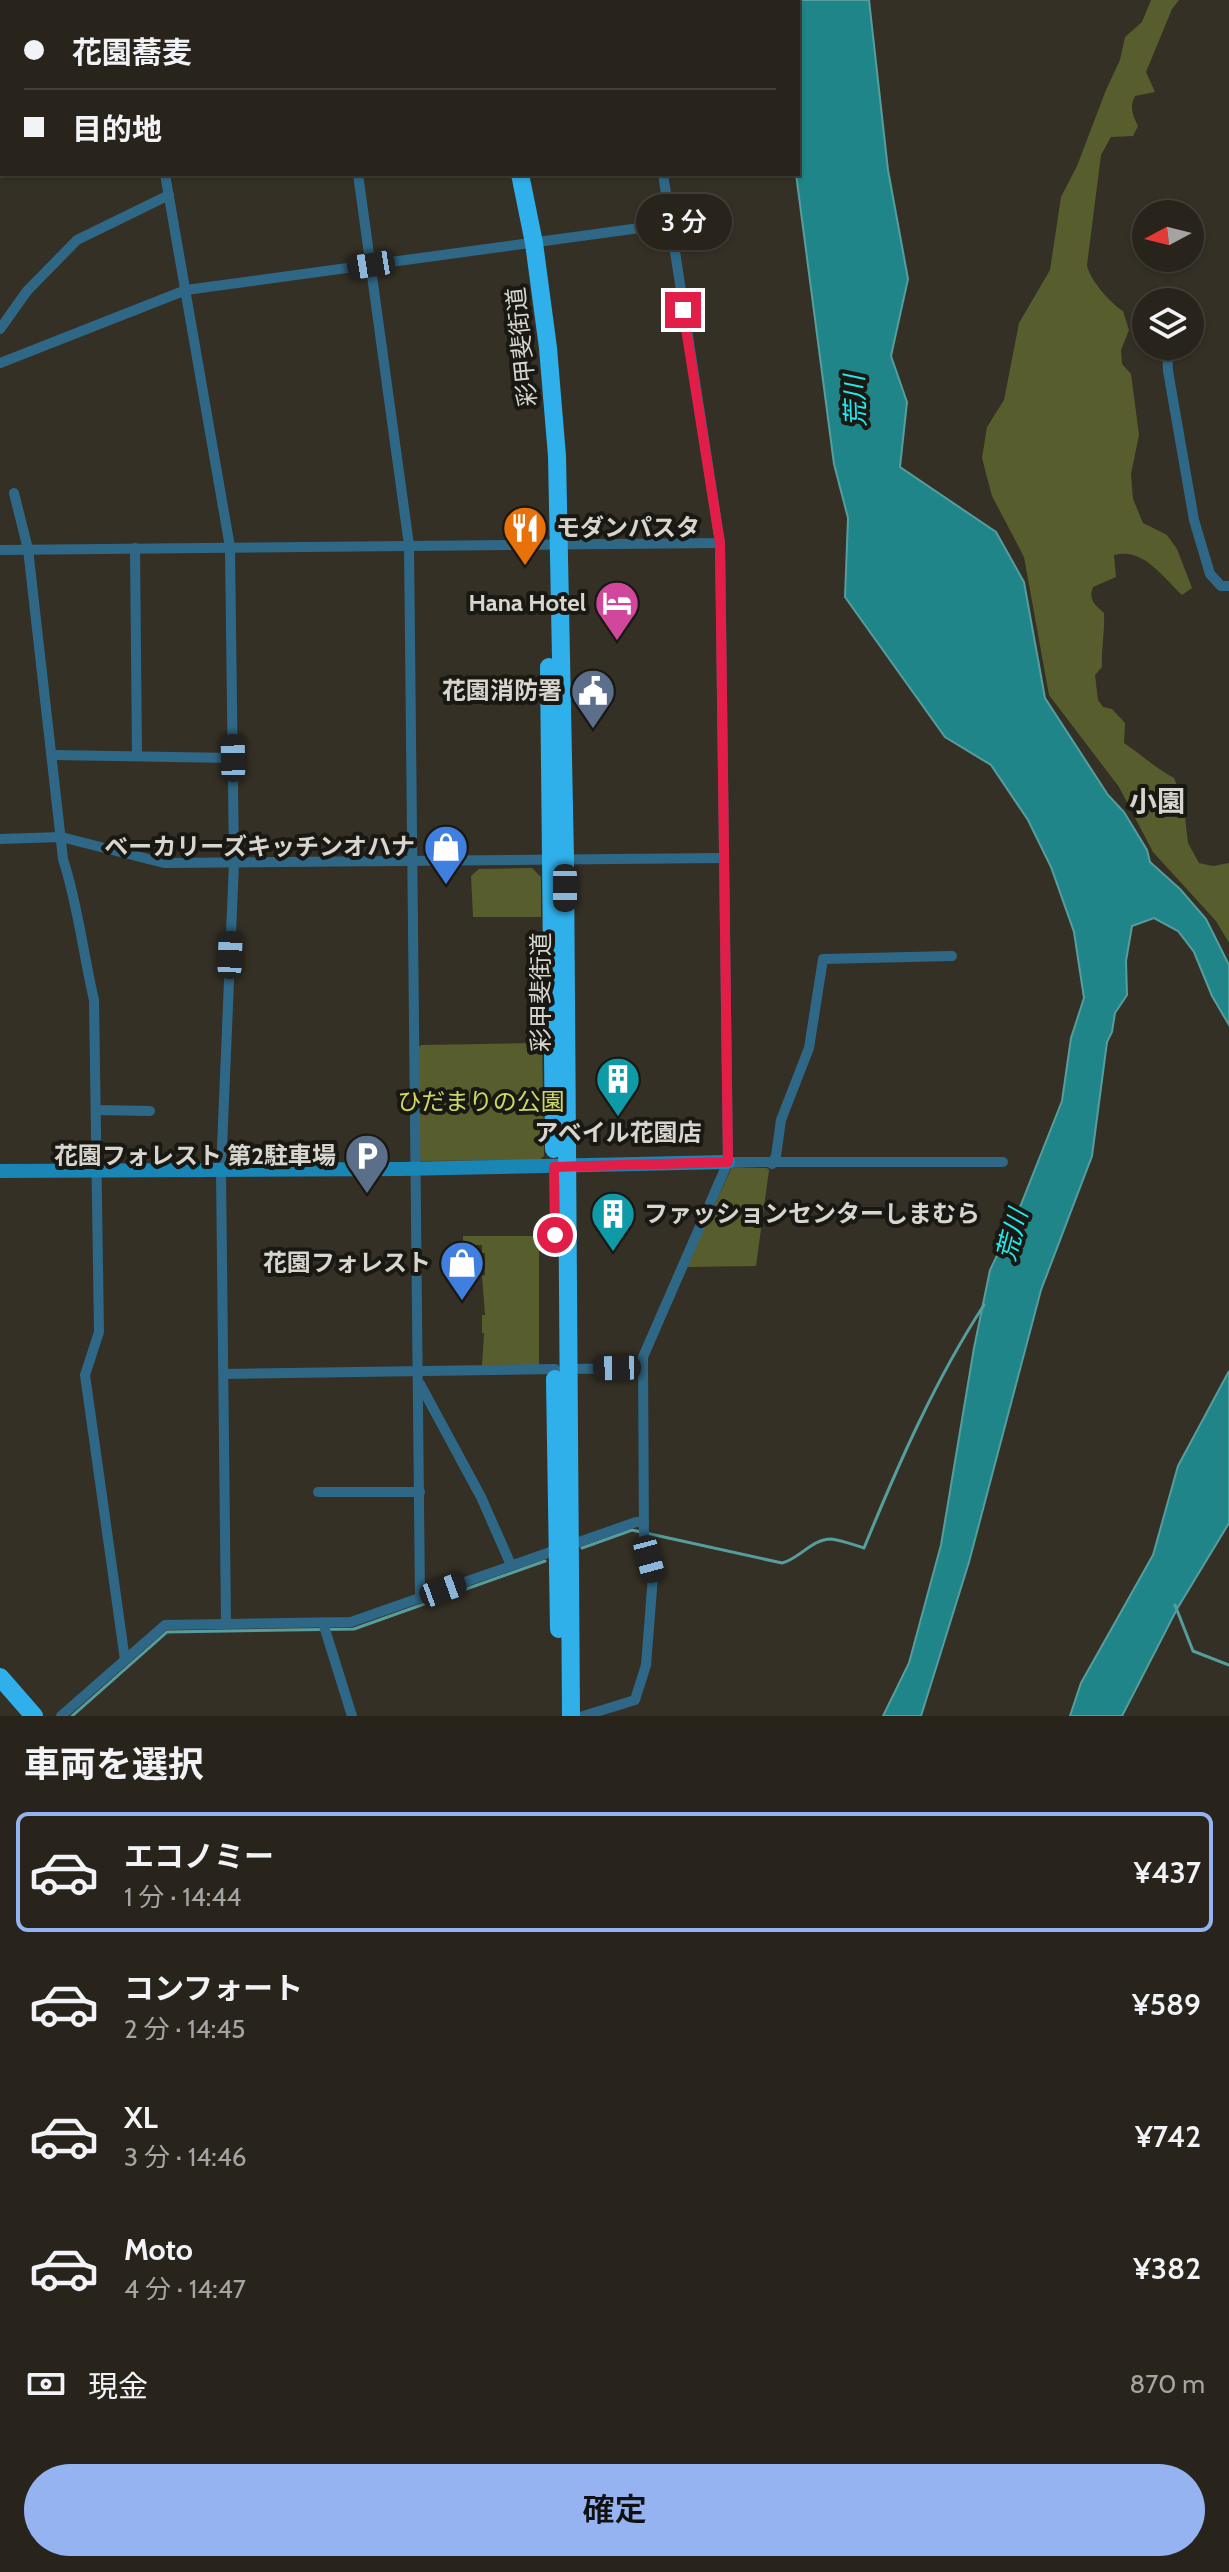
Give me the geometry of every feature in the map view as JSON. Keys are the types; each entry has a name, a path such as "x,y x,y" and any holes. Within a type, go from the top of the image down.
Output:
{"highway":[{"name":"彩甲斐街道","path":"510,176 528,244"},
{"name":"彩甲斐街道","path":"520,176 554,544 561,1369 571,1716"},
{"name":"彩甲斐街道","path":"560,1716 564,1546"},
{"path":"0,1677 34,1716"}],"street":[{"path":"165,176 230,547 234,863 221,1171 226,1624"},
{"path":"358,176 409,545 420,1598"},
{"path":"583,1716 635,1700 646,1665 653,1576 644,1529 643,1357 728,1162 720,543 663,176"},
{"path":"0,329 27,291 77,240 169,195"},
{"path":"0,363 186,290 669,224"},
{"path":"1168,360 1194,520 1210,574 1221,586 1229,586"},
{"path":"14,493 28,549 63,859 77,904 94,1000 99,1332 85,1375 125,1660"},
{"path":"0,550 720,543"},
{"path":"135,548 137,756"},
{"path":"53,755 233,758"},
{"path":"0,839 61,837 164,863 723,858"},
{"path":"772,1164 781,1120 809,1048 823,959 952,956"},
{"path":"96,1110 150,1111"},
{"path":"0,1171 416,1169 728,1162 1003,1162"},
{"path":"224,1374 419,1376 642,1368"},
{"path":"419,1376 470,1475 511,1565"},
{"path":"318,1492 420,1492"},
{"path":"61,1716 165,1625 199,1629 226,1624 325,1628 351,1622 636,1522 644,1529"},
{"path":"325,1628 352,1716"},
{"path":"622,1704 626,1716"}],"green space":[{"path":"1151,0 1179,0 1172,9 1146,72 1155,92 1135,96 1133,100 1132,111 1138,126 1133,136 1111,137 1101,155 1087,265 1101,291 1123,311 1129,330 1121,350 1122,364 1131,374 1139,435 1131,474 1133,499 1143,523 1167,535 1177,549 1192,588 1182,595 1143,559 1134,555 1114,555 1116,577 1093,587 1091,595 1093,602 1104,613 1102,667 1095,675 1098,700 1125,723 1124,743 1174,778 1183,800 1188,843 1199,863 1213,866 1229,863 1229,943 1216,921 1153,852 1119,787 1049,695 1024,557 992,496 982,458 987,427 1004,400 1019,323 1050,270 1061,197 1077,166 1120,60 1125,37 1142,22"},
{"path":"532,868 541,877 541,917 473,917 471,876 479,869"},
{"name":"ひだまりの公園","path":"542,1043 544,1156 539,1160 421,1161 418,1048 421,1045"},
{"path":"732,1167 769,1170 756,1266 686,1267"},
{"path":"463,1236 539,1236 539,1365 482,1366 485,1253 482,1253 482,1245 463,1245"}],"water":[{"name":"荒川","path":"800,0 869,0 888,170 908,279 891,356 907,402 900,467 996,532 1024,582 1045,698 1108,795 1124,812 1147,850 1150,862 1180,889 1206,919 1229,965 1229,1025 1212,996 1194,952 1178,931 1154,918 1132,926 1126,961 1127,995 1115,1013 1107,1042 1092,1156 1041,1290 969,1562 921,1716 883,1716 909,1663 941,1545 990,1270 1018,1212 1062,1101 1071,1038 1084,998 1074,932 1051,867 1028,820 991,765 945,737 845,597 848,518 834,464 796,176 800,176"},
{"path":"1229,1371 1229,1523 1177,1609 1122,1716 1070,1716 1081,1683 1153,1555 1178,1466"}],"waterway":[{"path":"582,1548 632,1530 782,1563 824,1540 864,1548 918,1424 949,1363 984,1305"},
{"path":"72,1716 167,1632 354,1629 545,1561"},
{"path":"1175,1605 1193,1651 1229,1665"}],"place":[{"name":"モダンパスタ","path":"525,567"},
{"name":"Hana Hotel","path":"617,642"},
{"name":"花園消防署","path":"593,730"},
{"name":"ベーカリーズキッチンオハナ","path":"446,886"},
{"name":"アベイル花園店","path":"618,1118"},
{"name":"花園フォレスト 第2駐車場","path":"367,1195"},
{"name":"ファッションセンターしまむら","path":"613,1253"},
{"name":"花園フォレスト","path":"462,1302"}],"district":[{"name":"小園","path":"1157,801"}],"route":[{"path":"555,1235 554,1167 728,1162 720,543 683,310"}]}
